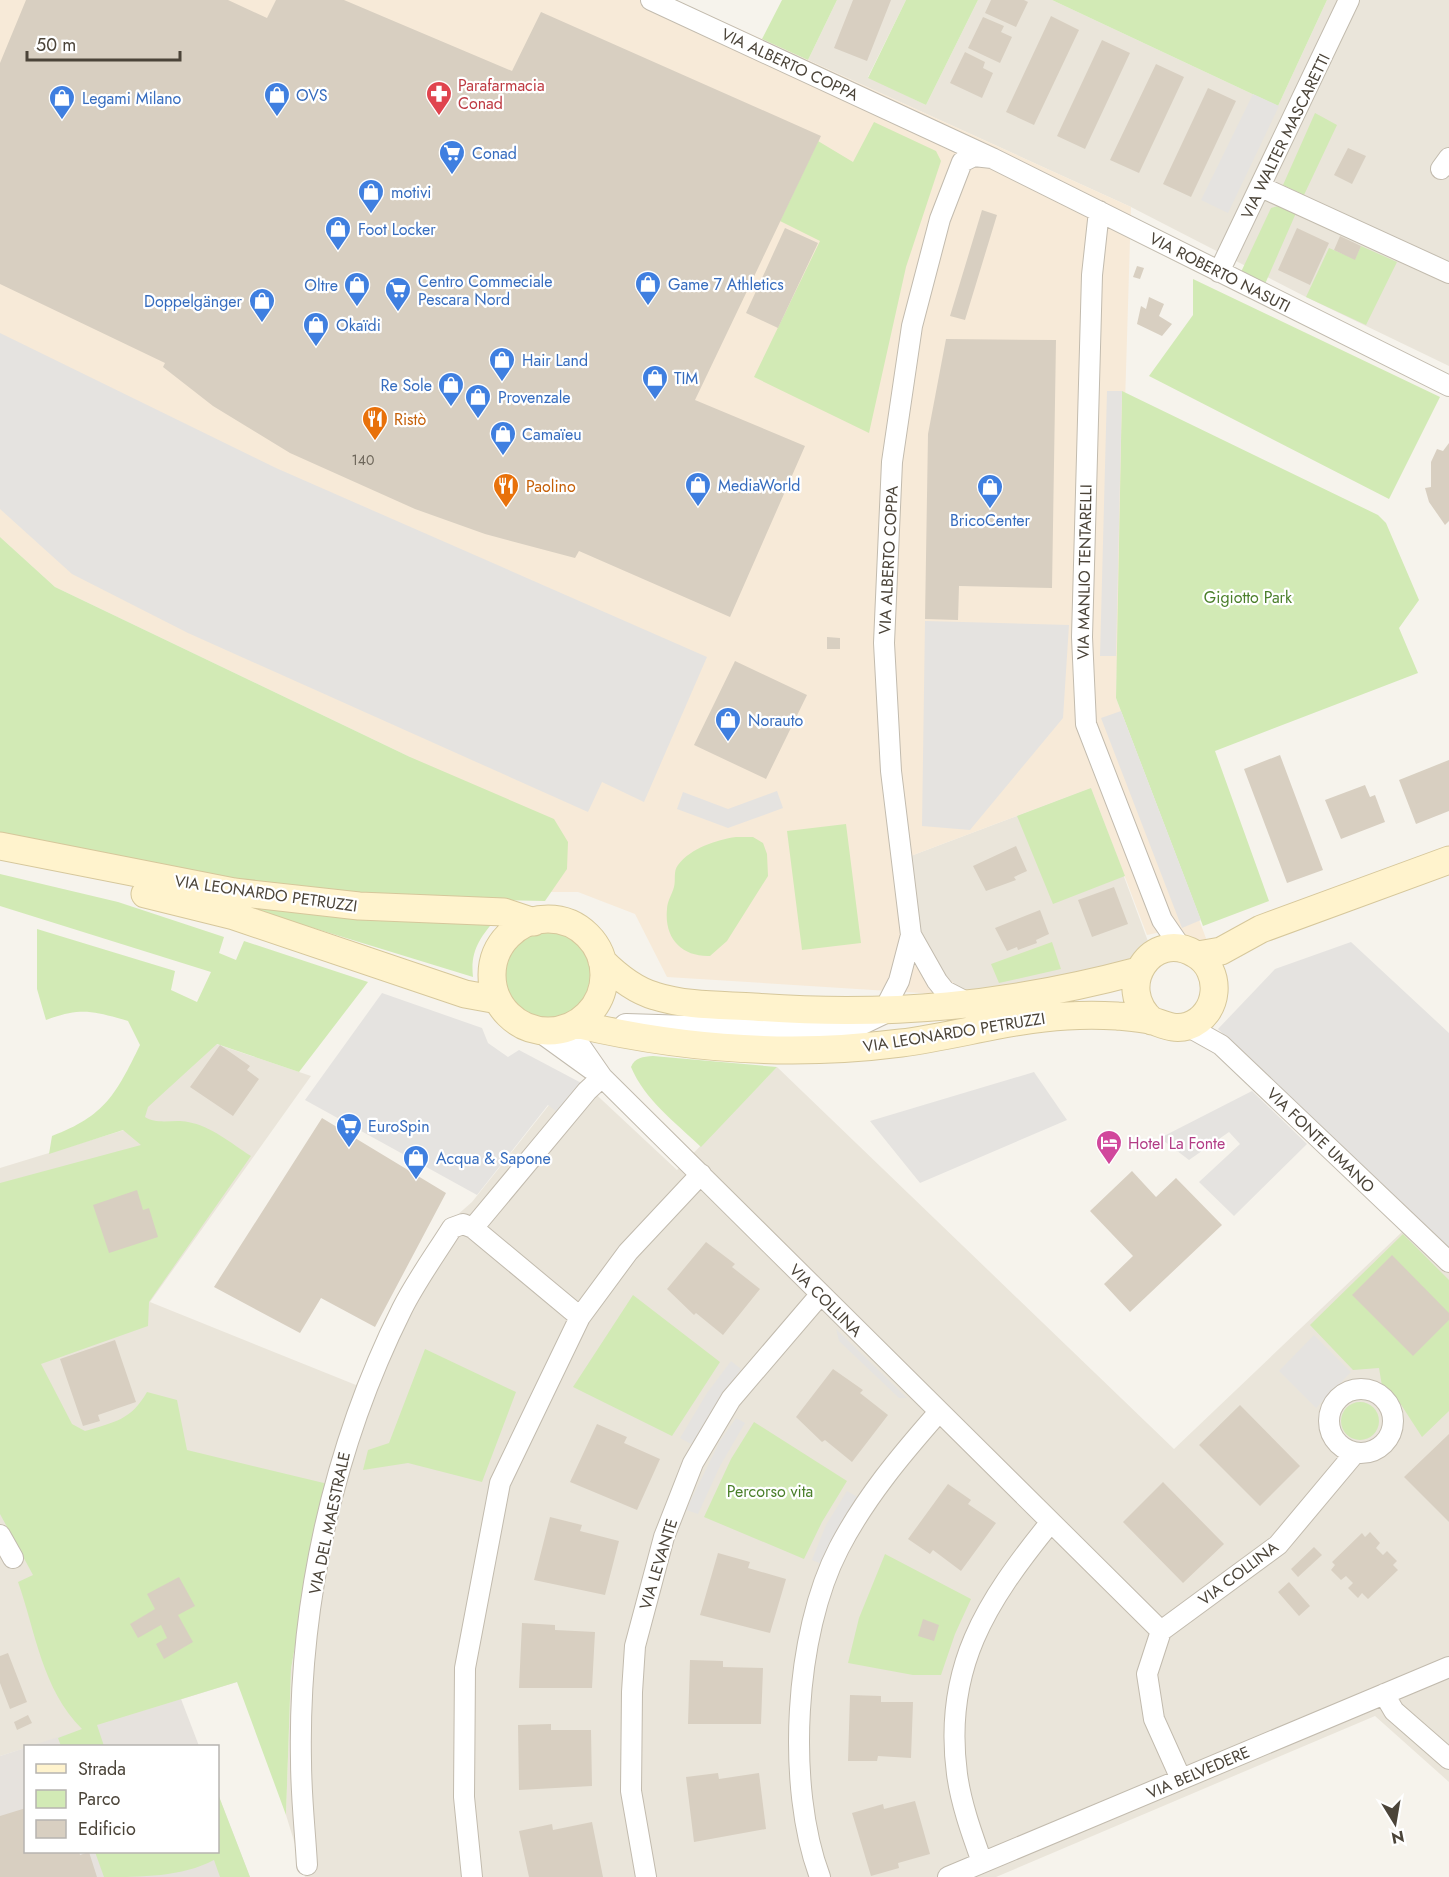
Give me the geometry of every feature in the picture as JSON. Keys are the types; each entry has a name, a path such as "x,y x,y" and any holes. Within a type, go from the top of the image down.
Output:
{"main road":[{"name":"VIA LEONARDO PETRUZZI","path":"0,846 234,892 359,906 504,912 534,922"},
{"name":"VIA LEONARDO PETRUZZI","path":"602,961 627,983 653,996 675,1001 818,1011 883,1012 972,1005 1064,990 1169,957 1221,951 1261,929 1449,860"},
{"name":"VIA LEONARDO PETRUZZI","path":"0,862 198,906 465,994 498,1000"},
{"path":"1214,983 1249,954 1266,945 1449,876"},
{"path":"552,920 580,929 591,939 602,961 603,985 592,1010 573,1025 554,1031 537,1030 515,1021 498,1000 493,984 493,967 498,951 508,937 521,926 534,922 552,920"},
{"path":"1169,957 1209,967 1214,983 1215,992 1208,1010 1187,1026 1175,1028 1152,1021 1141,1009 1135,994 1169,957"},
{"name":"VIA LEONARDO PETRUZZI","path":"573,1025 729,1048 818,1050 900,1043 1058,1017 1090,1015 1152,1021"}],"street":[{"name":"VIA ALBERTO COPPA","path":"651,0 992,158"},
{"name":"VIA WALTER MASCARETTI","path":"1219,272 1349,0"},
{"name":"VIA ALBERTO COPPA","path":"929,128 945,146 952,162 949,191"},
{"name":"VIA ALBERTO COPPA","path":"883,1012 898,981 910,935 898,843 886,708 884,643 892,462 912,326 949,191 962,162 974,156 992,158"},
{"name":"VIA ROBERTO NASUTI","path":"992,158 1449,386"},
{"path":"1261,187 1449,273"},
{"name":"VIA MANLIO TENTARELLI","path":"1099,211 1092,274 1082,637 1086,724 1162,920 1169,957"},
{"name":"VIA ALBERTO COPPA","path":"910,935 937,981 945,990 972,1005"},
{"name":"VIA LEONARDO PETRUZZI","path":"613,1032 633,1025 750,1032 828,1031 854,1026 883,1012"},
{"name":"VIA COLLINA","path":"573,1025 599,1073"},
{"name":"VIA FONTE UMANO","path":"1187,1026 1221,1045 1449,1262"},
{"name":"VIA COLLINA","path":"537,1030 599,1073 938,1413 1161,1631 1278,1545 1354,1453"},
{"path":"580,1317 473,1228 587,1091 599,1073 600,1048 613,1032"},
{"path":"472,1877 464,1797 465,1668 500,1483 580,1317 628,1252 701,1174"},
{"name":"VIA DEL MAESTRALE","path":"307,1864 301,1760 305,1647 340,1461 371,1376 403,1308 452,1228 463,1224 473,1228"},
{"name":"VIA LEVANTE","path":"646,1877 631,1791 632,1692 635,1646 664,1537 693,1463 731,1399 820,1295"},
{"path":"820,1877 804,1815 799,1748 801,1678 820,1598 838,1551 864,1505 907,1447 938,1413"},
{"path":"982,1862 957,1775 954,1723 961,1672 976,1629 1013,1568 1050,1523"},
{"path":"0,1535 13,1558"},
{"path":"1161,1631 1147,1674 1154,1719 1181,1779"},
{"name":"VIA BELVEDERE","path":"948,1877 1449,1667"},
{"path":"1384,1694 1394,1711 1449,1759"}],"shaded area":[{"path":"0,0 676,0 1131,207 1116,698 1210,949 1198,948 1175,929 1147,935 1091,788 908,857 924,951 939,970 968,996 667,977 635,914 578,892 500,892 410,757 55,587 0,537"},
{"path":"837,0 906,0 868,77 926,105 978,0 1052,0 1278,106 1327,0 1449,0 1449,366 1306,297 1131,207 808,60"},
{"path":"1253,94 1279,106 1228,213 1201,200"},
{"path":"0,333 276,468 707,657 644,802 602,782 588,812 188,633 72,574 0,509"},
{"path":"1107,391 1122,391 1116,656 1100,656"},
{"path":"925,621 1069,625 1063,718 970,830 922,826"},
{"path":"1121,711 1201,920 1182,928 1101,718"},
{"path":"1091,788 1149,944 1136,961 968,996 939,970 924,951 908,857"},
{"path":"777,791 783,808 728,828 677,809 683,792 728,809"},
{"path":"1351,942 1449,1033 1449,1255 1218,1029 1275,969"},
{"path":"382,993 482,1028 488,1043 508,1057 519,1050 587,1086 562,1116 548,1105 477,1195 305,1100"},
{"path":"163,1026 311,1076 150,1302 356,1385 447,1224 472,1202 549,1105 563,1115 587,1086 677,1170 777,1067 1174,1449 1404,1230 1449,1255 1449,1782 1375,1716 996,1877 305,1877 286,1815 291,1669 316,1525 272,1671 35,1745 24,1745 24,1748 0,1756 0,1168 124,1130"},
{"path":"1034,1072 1067,1120 920,1183 870,1121"},
{"path":"1252,1091 1307,1144 1234,1216 1199,1182 1240,1144 1229,1132 1189,1160 1160,1138"},
{"path":"836,1329 907,1398 899,1398 839,1341"},
{"path":"1314,1335 1351,1372 1316,1408 1279,1371"},
{"path":"731,1361 741,1369 693,1445 680,1438 707,1393"},
{"path":"736,1418 745,1423 720,1466 698,1514 686,1510 720,1441"},
{"path":"847,1491 859,1498 824,1565 812,1560 826,1525"},
{"path":"181,1699 199,1745 33,1745"},
{"path":"24,1748 24,1853 219,1853 219,1797 250,1877 0,1877 0,1756"}],"green space":[{"path":"782,0 837,0 808,60 762,39"},
{"path":"906,0 978,0 926,105 868,78"},
{"path":"1052,0 1327,0 1278,106"},
{"path":"1315,113 1337,125 1304,195 1283,185"},
{"path":"874,122 936,151 941,161 906,267 869,433 754,377 820,241 780,221 818,141 853,162"},
{"path":"1278,206 1296,213 1265,284 1241,272 1271,208"},
{"path":"1361,246 1397,262 1366,325 1306,297 1329,248 1355,259"},
{"path":"1193,279 1440,397 1389,499 1149,376 1193,315"},
{"name":"Gigiotto Park","path":"1122,391 1378,515 1386,523 1419,600 1399,628 1418,673 1215,751 1269,901 1203,926 1116,698"},
{"path":"0,537 55,587 410,757 554,819 568,842 567,869 545,901 334,897 146,865 0,832"},
{"path":"1091,788 1125,876 1053,904 1017,816"},
{"path":"846,824 861,943 802,950 787,831"},
{"path":"753,837 763,843 767,854 768,876 727,941 710,956 691,953 677,944 672,937 667,920 667,906 674,887 676,867 697,849 720,840"},
{"path":"0,874 118,902 224,937 219,953 236,960 244,941 368,982 299,1072 217,1044 148,1107 145,1117 160,1121 183,1121 197,1124 221,1136 251,1156 149,1302 148,1326 41,1364 72,1424 85,1431 121,1419 135,1409 147,1392 177,1400 187,1450 328,1484 316,1525 291,1669 286,1815 237,1682 97,1725 104,1745 61,1745 58,1738 82,1729 58,1696 42,1660 18,1582 33,1575 0,1514 0,1183 141,1145 123,1130 49,1154 52,1136 85,1120 107,1101 124,1077 140,1045 128,1021 87,1012 69,1013 46,1020 37,989 37,929 175,971 171,990 197,1002 211,972 0,906"},
{"path":"212,897 497,918 475,952 473,977"},
{"path":"547,932 563,936 577,945 586,959 590,975 586,991 577,1005 563,1014 547,1018 531,1014 517,1005 508,991 504,975 508,959 517,945 531,936"},
{"path":"1052,942 1061,969 999,983 991,964"},
{"path":"653,1056 777,1067 701,1147 661,1110 637,1079 631,1067 635,1061"},
{"path":"1403,1234 1449,1280 1449,1411 1422,1437 1398,1400 1382,1386 1379,1368 1353,1370 1310,1325"},
{"path":"633,1295 720,1362 672,1436 573,1387"},
{"path":"425,1349 516,1392 482,1482 408,1463 363,1470 368,1450 389,1443"},
{"path":"1360,1402 1373,1408 1379,1421 1373,1434 1360,1440 1347,1434 1341,1421 1347,1408"},
{"name":"Percorso vita","path":"754,1422 847,1481 822,1522 804,1559 704,1517 731,1459"},
{"path":"885,1554 971,1599 955,1634 941,1675 913,1675 848,1663 859,1618"},
{"path":"219,1797 250,1877 220,1877 214,1860 202,1866 175,1873 104,1877 95,1853 219,1853"}],"building":[{"name":"Centro Commeciale Pescara Nord","path":"26,0 228,0 267,18 276,0 344,0 512,71 541,12 821,136 695,400 805,446 730,617 579,551 575,558 485,534 415,509 290,453 213,406 163,367 165,363 0,284 0,63"},
{"path":"853,0 891,0 867,61 834,48"},
{"path":"991,0 1028,2 1016,27 985,13"},
{"path":"1051,16 1079,30 1034,125 1006,112"},
{"path":"983,17 1004,26 1001,32 1012,37 1000,63 968,48"},
{"path":"1102,40 1130,53 1085,149 1057,136"},
{"path":"965,52 985,62 983,68 993,73 982,98 950,83"},
{"path":"1156,64 1184,77 1139,173 1110,160"},
{"path":"1208,88 1236,101 1191,197 1163,184"},
{"path":"1348,148 1366,156 1352,184 1334,175"},
{"path":"982,210 997,215 965,320 950,316"},
{"path":"785,228 818,243 778,328 746,313"},
{"path":"1297,228 1329,243 1310,285 1278,270"},
{"path":"1340,236 1361,246 1355,260 1334,250"},
{"path":"1137,266 1144,268 1140,279 1133,277"},
{"path":"1149,297 1164,304 1159,316 1172,324 1162,336 1137,324 1141,306 1146,309"},
{"name":"BricoCenter","path":"946,339 1056,340 1052,588 959,586 958,620 925,619 928,434"},
{"path":"1449,443 1449,521 1445,525 1429,502 1425,488 1431,487 1431,462 1437,449 1443,451"},
{"path":"827,637 840,638 840,649 827,649"},
{"path":"735,661 807,695 766,779 694,745"},
{"path":"1280,755 1323,870 1287,883 1244,769"},
{"path":"1449,760 1449,811 1416,824 1399,780"},
{"path":"1365,785 1370,797 1375,795 1385,822 1341,839 1325,800"},
{"path":"1016,846 1027,871 1014,877 1016,880 986,891 973,866"},
{"path":"1114,887 1128,924 1092,937 1078,900"},
{"path":"1040,910 1049,934 1036,940 1037,943 1018,950 1017,947 1007,951 995,928"},
{"path":"220,1045 250,1066 247,1070 259,1079 233,1116 190,1087"},
{"path":"322,1118 446,1193 375,1327 321,1298 300,1333 214,1287"},
{"path":"1132,1171 1156,1197 1176,1178 1222,1225 1130,1312 1104,1284 1133,1256 1090,1211"},
{"path":"137,1190 143,1210 149,1208 158,1237 109,1253 93,1205"},
{"path":"706,1242 735,1264 732,1267 760,1289 723,1335 696,1313 694,1315 667,1289"},
{"path":"1392,1255 1449,1313 1449,1320 1413,1356 1352,1295"},
{"path":"115,1340 136,1402 98,1415 100,1421 83,1426 60,1359"},
{"path":"833,1369 863,1390 860,1393 888,1415 852,1462 825,1440 822,1442 796,1417"},
{"path":"1240,1405 1300,1466 1260,1506 1199,1445"},
{"path":"597,1424 627,1437 624,1443 660,1459 637,1510 570,1482"},
{"path":"1449,1434 1449,1522 1404,1477"},
{"path":"1163,1482 1224,1544 1183,1583 1123,1522"},
{"path":"948,1484 971,1500 968,1504 996,1523 961,1571 933,1550 930,1554 908,1539"},
{"path":"550,1517 582,1525 580,1531 619,1541 605,1595 534,1580"},
{"path":"1370,1532 1380,1543 1376,1548 1383,1555 1387,1551 1397,1561 1393,1565 1398,1570 1368,1599 1362,1593 1358,1598 1348,1588 1353,1583 1346,1576 1341,1580 1331,1570 1335,1565 1332,1562 1362,1533 1365,1537"},
{"path":"1314,1547 1322,1555 1298,1577 1291,1569"},
{"path":"718,1553 750,1562 748,1568 786,1579 770,1633 700,1615"},
{"path":"179,1577 195,1606 178,1615 193,1642 164,1659 156,1644 167,1638 161,1625 138,1638 130,1624 155,1609 147,1594"},
{"path":"1289,1582 1310,1606 1299,1616 1278,1592"},
{"path":"923,1619 939,1625 934,1641 918,1636"},
{"path":"522,1623 555,1625 555,1630 595,1632 592,1688 519,1688"},
{"path":"8,1653 27,1702 10,1709 0,1683 0,1656"},
{"path":"690,1660 723,1661 723,1667 763,1668 761,1724 688,1724"},
{"path":"850,1695 881,1696 881,1702 913,1702 911,1758 878,1756 877,1761 848,1761"},
{"path":"28,1715 32,1723 17,1730 14,1722"},
{"path":"551,1724 551,1730 591,1730 592,1786 519,1790 518,1725"},
{"path":"718,1773 719,1779 759,1773 766,1829 694,1842 686,1777"},
{"path":"915,1801 930,1854 898,1863 899,1868 871,1876 852,1813 883,1804 884,1809"},
{"path":"24,1809 24,1853 79,1853 80,1855 89,1853 97,1877 0,1877 0,1816"},
{"path":"592,1822 603,1877 529,1877 519,1831 552,1824 553,1830"}],"place":[{"name":"Parafarmacia Conad","path":"439,117"},
{"name":"OVS","path":"277,118"},
{"name":"Legami Milano","path":"62,121"},
{"name":"Conad","path":"452,176"},
{"name":"motivi","path":"371,215"},
{"name":"Foot Locker","path":"338,252"},
{"name":"Game 7 Athletics","path":"648,307"},
{"name":"Oltre","path":"357,308"},
{"name":"Centro Commeciale Pescara Nord","path":"398,313"},
{"name":"Doppelgänger","path":"262,324"},
{"name":"Okaïdi","path":"316,348"},
{"name":"Hair Land","path":"502,383"},
{"name":"TIM","path":"655,401"},
{"name":"Re Sole","path":"451,408"},
{"name":"Provenzale","path":"478,420"},
{"name":"Ristò","path":"375,442"},
{"name":"Camaïeu","path":"503,457"},
{"name":"MediaWorld","path":"698,508"},
{"name":"Paolino","path":"506,509"},
{"name":"BricoCenter","path":"990,510"},
{"name":"Norauto","path":"728,743"},
{"name":"EuroSpin","path":"349,1149"},
{"name":"Hotel La Fonte","path":"1109,1166"},
{"name":"Acqua & Sapone","path":"416,1181"}]}
